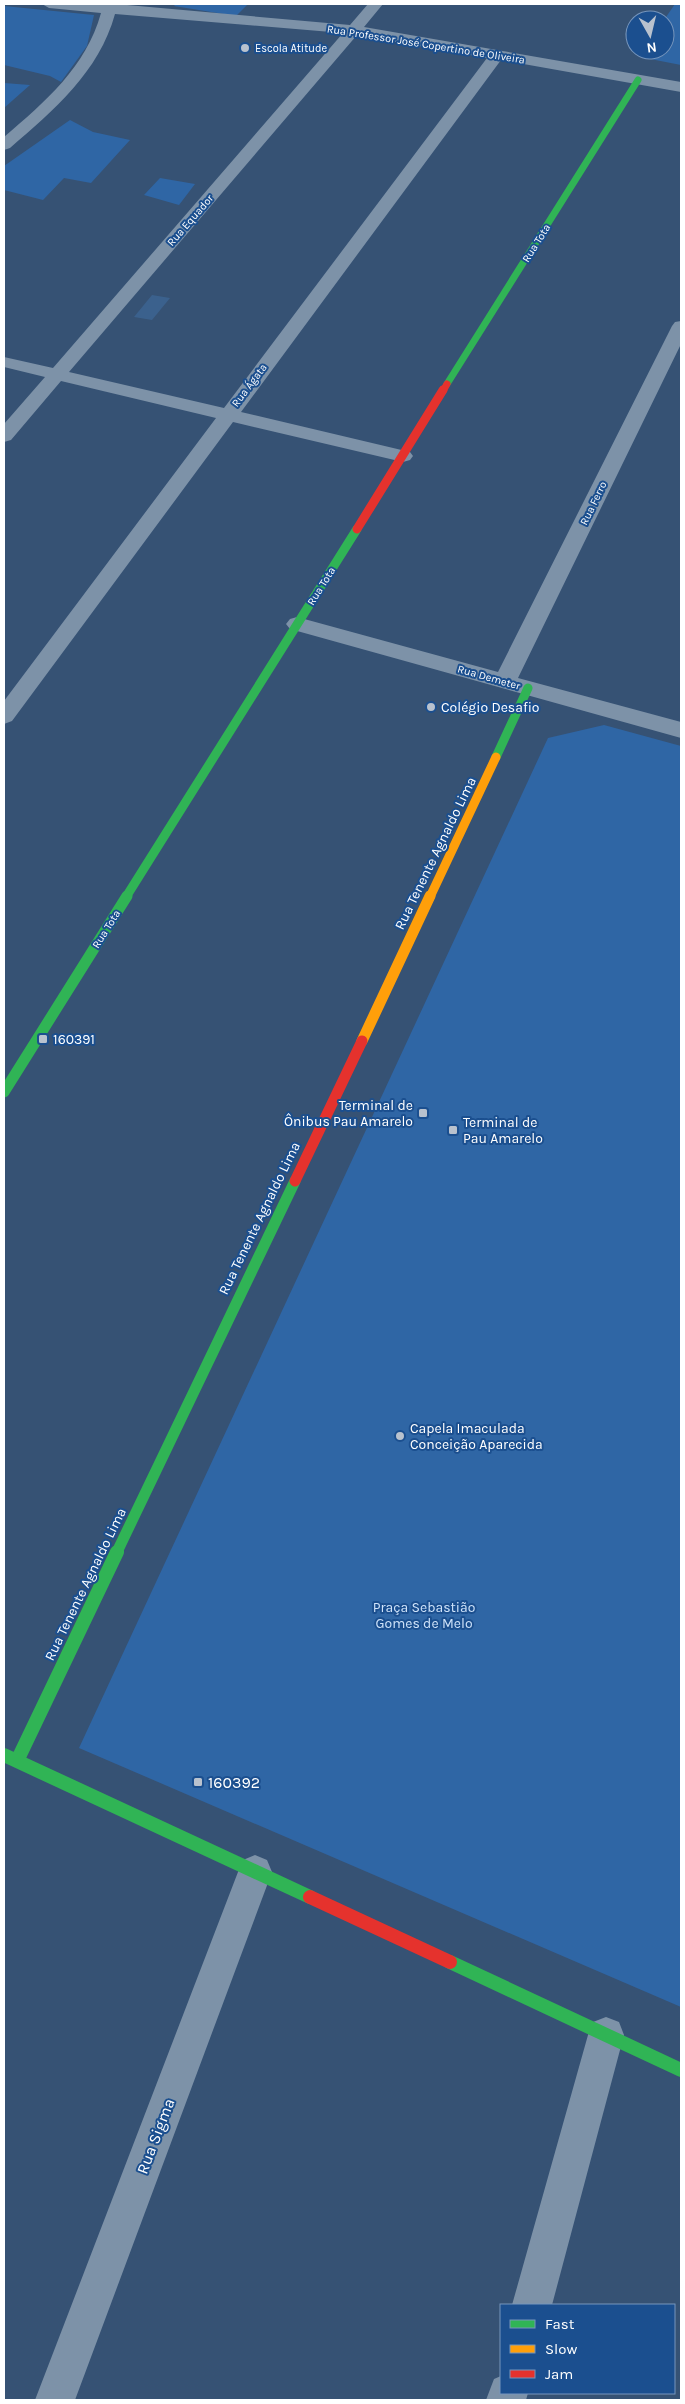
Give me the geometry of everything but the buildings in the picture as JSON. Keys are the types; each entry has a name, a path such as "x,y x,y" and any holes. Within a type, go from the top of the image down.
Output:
{"street":[{"name":"Rua Professor José Copertino de Oliveira","path":"49,4 109,6 354,30 681,87"},
{"name":"Rua Equador","path":"4,436 376,4"},
{"path":"4,145 55,101 88,60 100,36 109,6"},
{"name":"Rua Ágata","path":"4,716 497,55"},
{"name":"Rua Tota","path":"4,1092 638,80"},
{"name":"Rua Ferro","path":"505,681 681,326"},
{"path":"4,362 403,456"},
{"name":"Rua Demeter","path":"297,624 681,730"},
{"name":"Rua Tenente Agnaldo Lima","path":"17,1761 472,811 528,688"},
{"path":"4,1755 681,2070"},
{"name":"Rua Sigma","path":"55,2400 255,1872"},
{"path":"532,2304 606,2035"}],"green space":[{"path":"176,4 248,4 236,16 174,6"},
{"path":"675,4 681,4 681,65 655,60 675,60 675,10 671,10"},
{"path":"4,6 94,15 87,46 61,82 50,76 4,65"},
{"path":"4,83 30,85 4,108"},
{"path":"70,120 93,132 130,140 91,183 64,178 43,200 4,190 4,166"},
{"path":"160,178 195,184 179,205 144,195"},
{"name":"Praça Sebastião Gomes de Melo","path":"604,725 681,746 681,2007 79,1748 548,738"}],"shaded area":[{"path":"152,295 170,298 152,320 134,317"}],"traffic: fast":[{"path":"447,384 638,80"},
{"path":"4,1092 357,529"},
{"path":"496,757 528,688"},
{"path":"17,1761 295,1181"},
{"path":"4,1755 310,1897"},
{"path":"450,1962 681,2070"}],"traffic: slow":[{"path":"362,1041 496,757"}],"traffic: jam":[{"path":"357,529 447,384"},
{"path":"295,1181 362,1041"},
{"path":"310,1897 450,1962"}],"place":[{"name":"Escola Atitude","path":"245,48"},
{"name":"Colégio Desafio","path":"431,707"},
{"name":"160391","path":"43,1039"},
{"name":"Terminal de Ônibus Pau Amarelo","path":"423,1113"},
{"name":"Terminal de Pau Amarelo","path":"453,1130"},
{"name":"Capela Imaculada Conceição Aparecida","path":"400,1436"},
{"name":"160392","path":"198,1782"}]}
